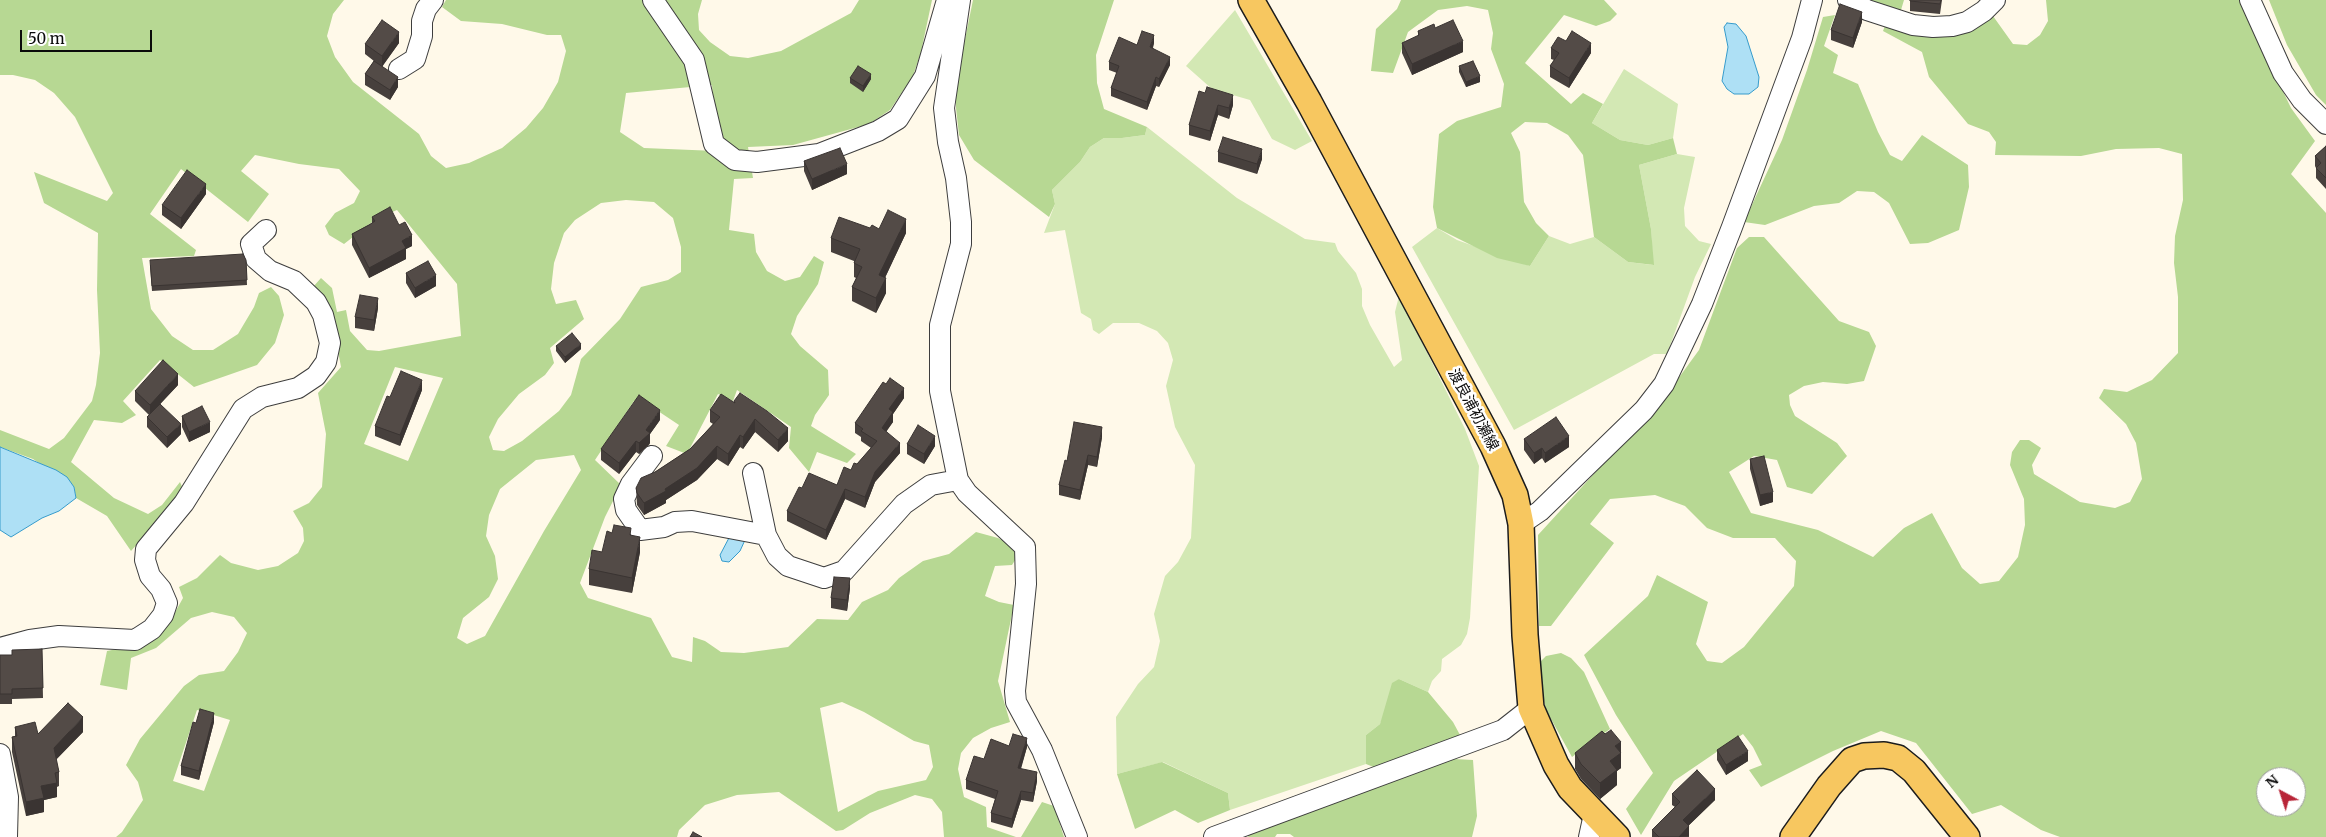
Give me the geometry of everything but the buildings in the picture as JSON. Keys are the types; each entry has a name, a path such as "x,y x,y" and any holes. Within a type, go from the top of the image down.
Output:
{"main road":[{"name":"渡良浦初瀬線","path":"1251,0 1309,102 1493,446 1515,495 1520,524 1525,635 1531,708 1556,765 1591,826 1617,837"},
{"path":"1793,837 1829,786 1852,760 1864,756 1884,755 1898,758 1914,771 1967,837"}],"street":[{"path":"399,69 414,59 422,36 422,21 426,9 433,0"},
{"path":"653,0 694,60 714,144 736,160 757,162 819,154 878,130 898,119 925,76 947,0"},
{"path":"960,0 944,108 948,142 956,178 961,222 961,244 940,325 940,391 958,480 967,493 1025,547 1026,584 1015,691 1016,702 1042,750 1077,837"},
{"path":"1520,524 1540,512 1644,410 1664,384 1702,304 1732,228 1802,38 1812,0"},
{"path":"1848,0 1867,10 1913,25 1933,27 1952,26 1967,22 1984,11 1995,0"},
{"path":"2250,0 2283,73 2302,100 2326,124"},
{"path":"0,648 30,640 59,636 135,640 152,629 163,615 167,603 161,589 150,576 144,560 146,549 184,503 243,409 262,398 298,388 316,376 326,362 330,343 323,315 316,302 294,281 270,271 256,259 251,244 266,230"},
{"path":"652,456 631,484 624,499 626,510 640,530 664,527 675,522 692,521 766,534"},
{"path":"753,474 766,534 778,556 788,566 824,578 844,571 904,504 931,485 958,480"},
{"path":"1214,837 1504,730 1531,708"},
{"path":"0,754 8,797 7,837"}],"green space":[{"path":"0,0 344,0 333,14 327,36 335,57 353,82 419,134 431,156 446,168 469,163 502,148 526,128 543,108 558,82 566,51 561,35 547,35 502,24 461,21 442,7 446,0 702,0 698,14 699,30 710,42 730,56 748,58 781,51 851,13 859,0 932,0 921,52 913,76 890,110 869,124 793,145 748,147 753,178 734,179 729,230 754,234 756,252 767,271 785,281 800,277 814,256 824,262 818,284 797,316 791,334 800,346 828,370 829,395 815,415 811,426 856,454 847,463 817,452 809,472 789,448 791,427 737,390 733,401 718,394 687,454 666,446 679,425 652,407 634,401 595,460 621,485 605,517 580,583 588,598 651,618 672,657 692,662 693,637 705,641 721,652 744,653 788,647 817,619 848,620 862,602 888,590 899,578 923,561 949,554 976,532 998,538 1012,545 1017,557 1012,565 995,566 985,596 999,602 1014,605 998,681 1010,722 991,728 973,738 961,753 958,769 964,797 986,807 987,827 1016,837 944,837 942,812 932,799 915,795 870,813 843,830 836,831 779,792 737,795 705,805 679,830 677,837 116,837 122,832 143,800 138,782 126,765 140,739 184,686 199,675 224,671 238,652 247,633 234,617 212,612 191,618 156,648 131,658 127,690 100,685 107,651 142,644 168,625 183,598 179,587 197,578 220,555 231,563 258,570 278,566 298,553 304,541 303,528 293,511 309,503 322,487 326,434 318,393 341,367 336,340 313,287 321,278 332,288 337,312 346,310 350,331 367,350 379,351 461,336 457,284 397,210 376,219 344,244 329,235 325,226 335,213 354,203 360,191 339,169 299,164 255,155 241,171 269,194 248,222 181,169 150,214 196,250 194,256 142,258 151,309 172,336 193,350 213,350 238,334 254,307 259,293 271,287 279,296 284,315 275,343 257,365 194,387 160,360 123,401 136,415 122,423 94,420 71,462 114,498 148,514 162,505 180,482 184,491 131,551 107,516 76,498 74,487 33,459 0,447 0,430 49,449 64,438 92,401 100,353 97,290 98,233 44,203 34,172 107,201 113,193 75,117 54,93 35,80 13,75 0,75","holes":["712,85 716,151 644,148 620,132 626,93","626,200 654,202 673,218 681,247 681,272 668,280 641,287 620,319 581,359 571,395 559,411 522,441 504,451 493,450 489,437 498,419 519,394 545,375 554,363 550,348 584,319 576,300 556,304 551,289 554,263 564,233 575,220 601,203","395,367 443,378 408,461 364,444","574,455 581,470 485,636 467,644 457,638 463,618 489,597 498,579 495,556 486,536 489,515 500,489 536,460","842,702 864,712 914,741 929,745 933,767 926,780 878,791 838,812 820,708","197,710 230,720 204,791 173,781"]},
{"path":"973,0 1114,0 1096,55 1097,83 1104,109 1147,127 1145,135 1104,138 1090,147 1080,162 1052,190 1055,204 1049,217 974,160 959,135 956,83"},
{"path":"1401,0 1604,0 1617,14 1610,21 1596,26 1564,15 1525,63 1571,104 1583,93 1603,104 1592,123 1620,140 1648,145 1673,138 1677,154 1639,165 1651,229 1654,265 1628,262 1594,237 1583,155 1568,135 1547,123 1525,122 1511,133 1520,152 1524,202 1536,223 1549,236 1530,266 1497,258 1437,228 1433,207 1439,134 1457,121 1501,107 1504,84 1491,49 1493,33 1488,10 1467,6 1438,10 1408,32 1393,73 1371,71 1376,29 1397,9"},
{"path":"1869,0 1904,0 1901,10"},
{"path":"2046,0 2239,0 2291,108 2315,141 2291,174 2326,213 2326,837 2060,837 2041,830 2001,805 1972,814 1916,743 1881,731 1833,751 1761,787 1749,770 1762,765 1753,747 1743,734 1674,781 1641,835 1626,809 1653,773 1616,715 1584,655 1648,596 1657,575 1708,602 1696,644 1707,661 1722,663 1744,647 1794,586 1796,561 1775,538 1733,538 1707,528 1685,506 1655,495 1610,499 1590,524 1614,543 1551,626 1539,626 1538,535 1667,394 1699,350 1737,248 1749,237 1764,237 1839,321 1869,332 1876,346 1864,381 1847,384 1823,382 1804,386 1789,395 1790,405 1795,416 1837,443 1847,456 1812,494 1787,487 1777,460 1754,456 1729,472 1751,513 1818,530 1873,557 1904,528 1932,513 1962,568 1980,584 1999,581 2018,557 2025,525 2024,499 2010,465 2012,452 2020,440 2029,440 2041,448 2032,465 2034,474 2080,502 2115,508 2130,502 2142,479 2136,443 2126,424 2099,398 2104,389 2127,392 2152,380 2178,353 2178,297 2174,263 2175,236 2183,200 2182,154 2159,148 2116,149 2081,156 1995,155 1996,142 1989,132 1968,124 1929,77 1922,52 1883,31 1886,23 1950,35 1977,28 1993,16 2013,44 2027,45 2040,35 2048,21"},
{"path":"2269,0 2326,0 2326,105 2316,95 2287,45"},
{"path":"1235,10 1312,141 1295,150 1272,139 1250,100 1212,89 1186,66"},
{"path":"1835,15 1824,46 1838,55 1833,73 1858,84 1890,155 1902,161 1922,135 1968,165 1969,187 1959,230 1928,243 1910,244 1889,203 1874,192 1857,191 1839,203 1814,206 1765,225 1744,222 1782,140 1807,70 1823,17"},
{"path":"1624,69 1678,104 1673,138 1648,145 1620,140 1592,123"},
{"path":"1147,127 1237,198 1305,239 1335,243 1338,251 1356,273 1362,289 1362,306 1370,325 1394,367 1402,360 1395,312 1399,296 1465,429 1479,466 1470,618 1467,634 1461,645 1442,659 1441,671 1432,681 1428,692 1399,679 1380,724 1366,735 1366,764 1230,810 1228,793 1163,762 1117,774 1116,717 1138,684 1154,667 1160,641 1154,614 1165,576 1178,562 1191,538 1195,465 1175,427 1166,386 1173,360 1168,343 1157,331 1139,323 1113,323 1099,334 1093,330 1091,319 1081,313 1065,230 1044,233 1055,204 1052,190 1080,162 1090,147 1104,138 1145,135"},
{"path":"1677,154 1695,157 1684,208 1685,226 1699,241 1711,244 1695,277 1667,354 1654,354 1514,430 1412,247 1437,228 1457,240 1530,266 1549,236 1570,244 1594,237 1628,262 1653,265 1651,229 1639,165"},
{"path":"1561,653 1571,658 1584,672 1610,729 1572,757 1546,710 1537,665 1546,656"},
{"path":"1399,679 1428,692 1453,722 1460,735 1376,768 1366,764 1366,735 1380,724 1392,683"},
{"path":"1454,759 1473,760 1477,816 1472,837 1294,837 1290,834 1277,834 1275,837 1248,837 1250,833"},
{"path":"1162,762 1228,793 1230,810 1198,823 1175,810 1135,829 1117,774"},
{"path":"1042,802 1054,806 1064,837 1021,837"}],"water":[{"path":"1727,23 1736,24 1746,36 1759,77 1758,87 1749,94 1734,94 1727,89 1722,81 1728,47 1724,27"},
{"path":"0,447 56,470 67,477 74,487 76,498 59,511 42,518 11,537 0,530"},
{"path":"730,536 745,540 740,551 729,562 722,561 720,555"}]}
